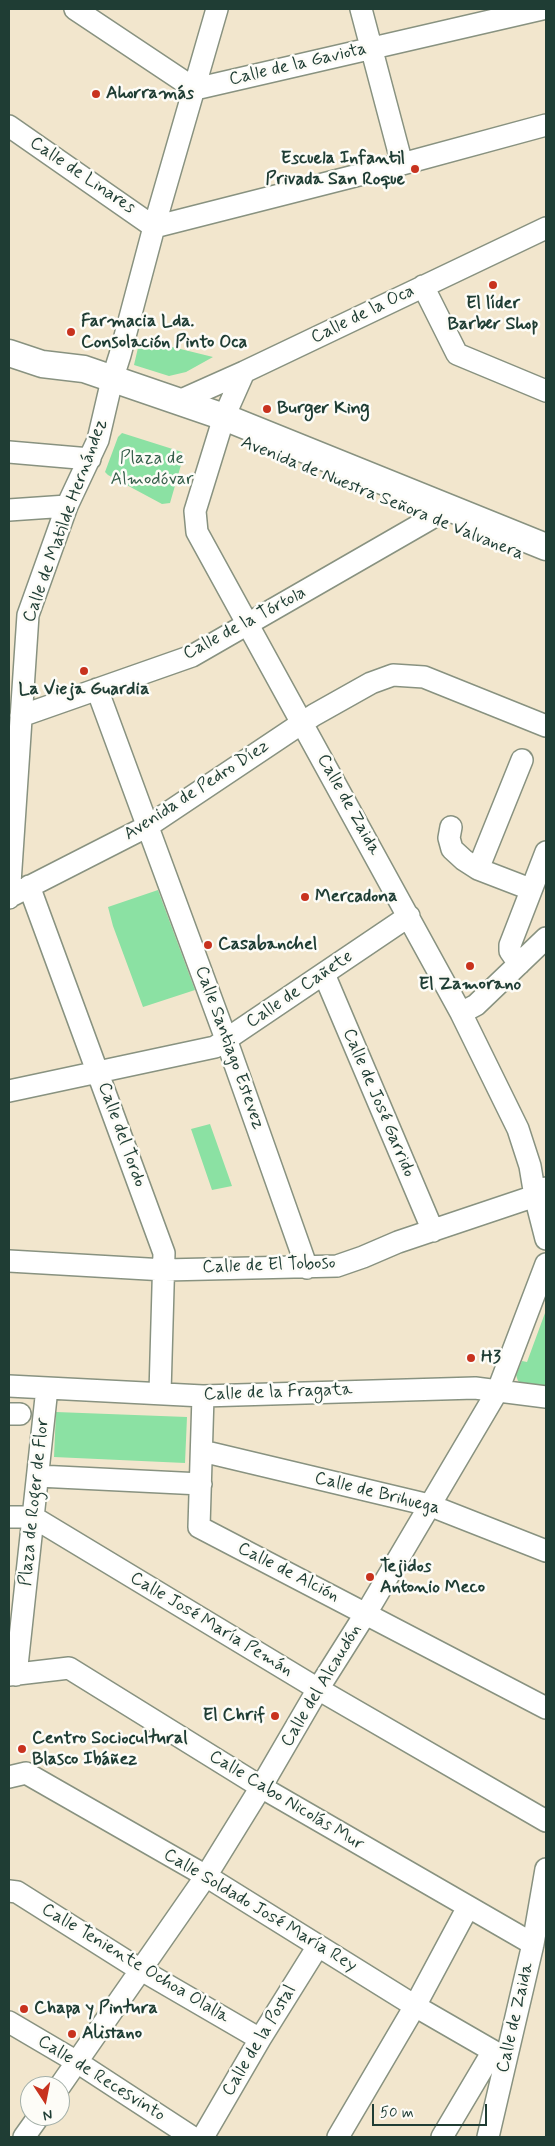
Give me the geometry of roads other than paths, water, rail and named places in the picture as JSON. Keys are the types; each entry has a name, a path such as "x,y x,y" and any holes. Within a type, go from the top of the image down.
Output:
{"main road":[{"path":"9,353 42,364 64,378 179,401 221,425"},
{"path":"110,387 221,425"},
{"name":"Avenida de Nuestra Señora de Valvanera","path":"221,425 430,519 546,564"},
{"name":"Avenida de Nuestra Señora de Valvanera","path":"221,425 546,547"}],"street":[{"path":"75,9 195,89"},
{"name":"Calle de Matilde Hernández","path":"9,897 21,716 16,693 28,615 67,506 98,440 110,387 154,226 217,9"},
{"path":"361,9 402,164"},
{"name":"Calle de la Gaviota","path":"195,89 542,9"},
{"path":"154,226 402,164 546,125"},
{"name":"Calle de Linares","path":"9,126 154,226"},
{"name":"Calle de la Oca","path":"179,401 546,228"},
{"path":"423,286 457,354 546,390"},
{"name":"Calle de Zaida","path":"244,372 221,425 194,511 197,532 303,722 461,1013 518,1129 540,1192 546,1239"},
{"path":"9,452 90,459"},
{"path":"9,510 67,506"},
{"name":"Calle de la Tórtola","path":"21,716 192,656 430,519"},
{"name":"Avenida de Pedro Díez","path":"9,897 148,826 303,722 371,683 393,675 424,677 546,726"},
{"name":"Calle Santiago Estevez","path":"97,689 226,1040 307,1268"},
{"path":"478,869 522,760"},
{"path":"451,827 448,838 452,849 464,860 478,869 530,889"},
{"path":"519,964 510,951 510,945 530,889 546,852"},
{"name":"Calle del Tordo","path":"29,886 164,1253 160,1393"},
{"name":"Calle de Cañete","path":"9,1091 215,1047 409,916"},
{"path":"461,1013 476,1005 546,938"},
{"name":"Calle de José Garrido","path":"324,974 433,1231"},
{"name":"Calle de El Toboso","path":"9,1260 165,1270 337,1266 398,1242 540,1192"},
{"name":"Calle del Alcaudón","path":"67,2076 206,1876 318,1689 366,1614 498,1390 546,1264"},
{"path":"9,1386 9,1392"},
{"name":"Calle de la Fragata","path":"9,1386 203,1396 475,1388 546,1397"},
{"name":"Plaza de Roger de Flor","path":"12,1675 33,1518 47,1388"},
{"name":"Calle de Alción","path":"203,1396 199,1527 546,1708"},
{"name":"Calle de Brihuega","path":"202,1451 429,1505 546,1551"},
{"path":"38,1476 201,1484"},
{"path":"9,1517 33,1518"},
{"name":"Calle José María Pemán","path":"33,1518 318,1689 546,1821"},
{"name":"Calle Cabo Nicolás Mur","path":"12,1675 69,1668 261,1787 533,1944"},
{"name":"Calle Soldado José María Rey","path":"9,1776 26,1773 206,1876 499,2057"},
{"name":"Calle de Zaida","path":"488,2137 499,2057 533,1944 546,1869"},
{"name":"Calle Teniente Ochoa Olalla","path":"9,1891 17,1892 140,1969 260,2039"},
{"path":"338,2137 415,2006 468,1907"},
{"name":"Calle de la Postal","path":"203,2137 260,2039 318,1946"},
{"name":"Calle de Recesvinto","path":"9,2022 77,2062 192,2137"},
{"path":"442,2137 499,2057"},
{"path":"24,2137 32,2126"}],"place":[{"name":"Ahorramás","path":"96,94"},
{"name":"Escuela Infantil Privada San Roque","path":"415,169"},
{"name":"El líder Barber Shop","path":"493,285"},
{"name":"Farmacia Lda. Consolación Pinto Oca","path":"71,332"},
{"name":"Burger King","path":"267,409"},
{"name":"La Vieja Guardia","path":"84,671"},
{"name":"Mercadona","path":"305,897"},
{"name":"Casabanchel","path":"208,945"},
{"name":"El Zamorano","path":"470,966"},
{"name":"H3","path":"471,1358"},
{"name":"Tejidos Antonio Meco","path":"370,1577"},
{"name":"El Chrif","path":"275,1716"},
{"name":"Centro Sociocultural Blasco Ibáñez","path":"22,1749"},
{"name":"Chapa y Pintura","path":"24,2009"},
{"name":"Alistano","path":"72,2034"}],"park label":[{"name":"Plaza de Almodóvar","path":"152,469"}]}
